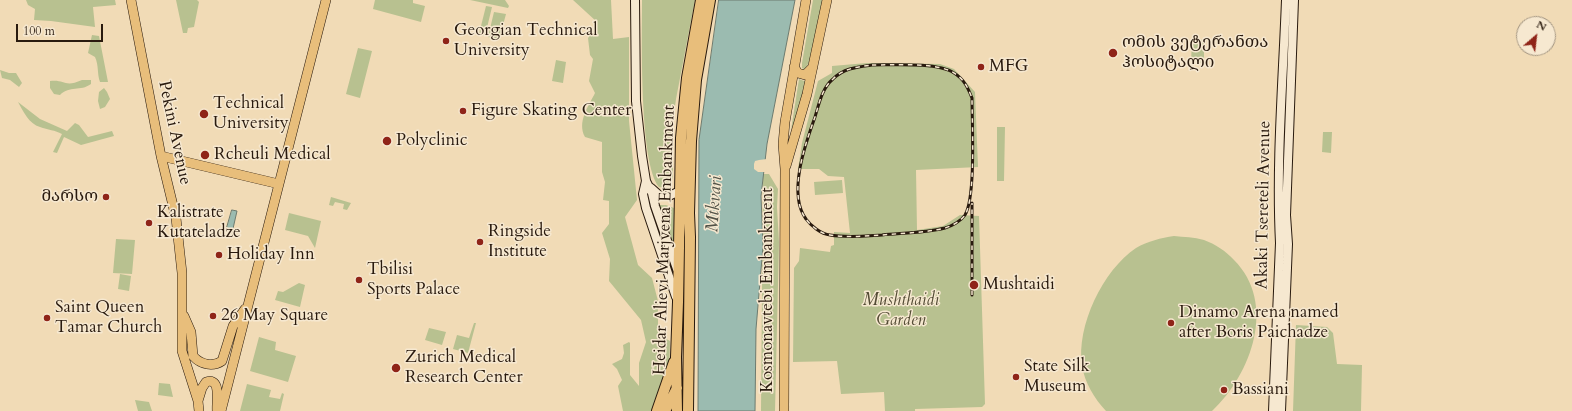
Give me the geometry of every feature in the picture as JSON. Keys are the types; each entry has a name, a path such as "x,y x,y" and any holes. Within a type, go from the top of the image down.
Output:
{"highway":[{"name":"Heidar Alievi Marjvena Embankment","path":"677,411 678,386 676,357 682,123 701,0"},
{"name":"Heidar Alievi Marjvena Embankment","path":"688,411 691,141 696,80 710,0"},
{"path":"679,274 689,311"},
{"path":"657,411 676,357"},
{"path":"665,411 688,366"}],"main road":[{"name":"Pekini Avenue","path":"131,0 161,156 174,209 182,273 183,316"},
{"path":"221,411 326,0"},
{"path":"634,0 636,101 646,181 652,193 655,206 679,274"},
{"name":"Kosmonavtebi Embankment","path":"785,410 785,169 783,144 794,67 806,0"},
{"name":"Kosmonavtebi Embankment","path":"785,169 793,146 814,66 827,0"},
{"name":"Akaki Tsereteli Avenue","path":"1273,411 1280,243 1279,215 1281,110 1286,0"},
{"name":"Akaki Tsereteli Avenue","path":"1281,411 1288,244 1286,215 1294,0"},
{"path":"794,67 798,73 805,76 814,66"},
{"path":"161,156 279,184"},
{"path":"646,181 654,192 660,196 669,196 690,186"},
{"path":"646,181 643,194 646,208 678,302"},
{"path":"183,316 191,332 194,356 201,362 216,364 224,358 233,326 248,305"},
{"path":"183,316 182,351 198,401 199,411"},
{"path":"198,401 206,382 212,382 218,389 217,411"}],"green space":[{"path":"26,0 115,0 116,5 93,7 95,27 34,20 35,9 28,5"},
{"path":"176,0 197,0 199,2 194,27 188,28 187,33 183,33"},
{"path":"375,0 413,0 413,3 425,6 421,22 373,9"},
{"path":"470,0 505,0 509,6 508,8"},
{"path":"573,0 611,0 613,39 629,37 629,121 637,200 625,217 638,265 652,278 658,301 658,331 656,329 661,336 670,341 669,374 658,411 623,411 618,386 622,380 617,369 612,364 622,359 624,353 623,345 629,342 630,375 639,386 639,363 646,342 641,320 609,281 610,259 602,233 609,224 609,201 603,200 605,182 602,172 602,142 585,137 582,126 584,115 595,93 589,81 593,59 590,55 588,38 597,27 597,22"},
{"path":"642,0 695,0 673,122 673,178 669,184 664,187 659,187 653,174 648,153 643,98"},
{"path":"813,0 823,0 810,60 805,70 802,68 802,63"},
{"path":"486,6 492,7 485,36 476,34 479,34"},
{"path":"494,12 506,14 499,40 488,37"},
{"path":"92,35 99,36 108,82 100,82 95,57 88,53"},
{"path":"1192,39 1204,40 1204,63 1191,63"},
{"path":"358,48 372,51 360,98 346,94"},
{"path":"556,60 566,62 563,83 552,81"},
{"name":"Mushthaidi Garden","path":"867,63 940,64 954,69 975,92 978,167 916,170 917,230 943,226 960,215 979,216 985,404 982,407 915,409 915,411 885,411 884,392 841,394 837,361 793,362 794,268 799,261 800,248 830,252 831,246 834,245 834,232 850,233 844,177 828,176 819,169 798,169 802,143 818,81 832,73 832,66"},
{"path":"0,70 9,73 16,73 22,83 19,87 10,80 2,78"},
{"path":"799,79 804,81 807,80 799,110 791,130"},
{"path":"82,80 91,80 91,84 83,88 68,90 60,95 54,94 50,88 50,81 72,83"},
{"path":"104,88 110,99 105,107 100,109 98,101 99,92"},
{"path":"18,102 40,119 67,131 75,123 79,125 88,137 112,131 114,136 81,145 64,137 57,153 53,152 62,134 40,127 33,123 27,117"},
{"path":"997,127 1005,127 1004,181 997,181"},
{"path":"1323,132 1332,132 1331,153 1322,152"},
{"path":"763,174 769,174 778,189 777,207 779,242 775,411 761,411"},
{"path":"842,180 843,193 815,195 814,182"},
{"path":"331,197 351,203 347,210 343,209 344,204 335,202 333,206 329,205"},
{"path":"657,205 666,205 674,208 674,252"},
{"path":"289,213 321,221 315,248 308,236 285,230"},
{"name":"Dinamo Arena named after Boris Paichadze","path":"1174,236 1200,239 1216,246 1234,260 1247,277 1254,297 1256,317 1254,338 1248,358 1238,378 1226,396 1212,411 1106,411 1091,390 1085,378 1082,366 1081,350 1083,334 1094,300 1113,270 1136,248 1145,243"},
{"path":"116,239 135,240 132,274 113,273"},
{"path":"120,274 131,276 129,291 118,289"},
{"path":"299,283 305,285 300,307 275,300 278,291 283,292"},
{"path":"474,323 476,323 468,353 453,349 457,335 469,338"},
{"path":"1296,325 1327,327 1333,333 1337,364 1362,365 1361,411 1293,411"},
{"path":"429,328 446,332 442,345 425,340"},
{"path":"259,337 276,342 275,350 296,356 288,382 250,371"},
{"path":"159,383 170,384 173,397 158,395"},
{"path":"247,384 271,390 269,397 280,399 282,393 284,394 280,411 240,411"},
{"path":"135,400 149,402 152,411 138,411"}],"water":[{"name":"Mtkvari","path":"719,0 795,0 767,144 761,196 763,246 756,329 755,411 698,411 699,140"},
{"path":"232,210 237,211 232,233 226,231"}],"pier":[{"path":"767,159 766,172 758,172 754,169 755,161"}],"railway":[{"path":"872,65 914,65 947,69 960,78 967,87 972,98 973,159 971,192 965,215 953,225 937,230 921,232 849,237 823,233 816,229 806,219 798,196 800,168 807,140 826,87 837,75 842,72 861,66 872,65"},
{"path":"972,203 972,295"}],"place":[{"name":"Georgian Technical University","path":"446,41"},
{"name":"ომის ვეტერანთა ჰოსიტალი","path":"1113,53"},
{"name":"MFG","path":"981,67"},
{"name":"Figure Skating Center","path":"463,111"},
{"name":"Technical University","path":"204,114"},
{"name":"Polyclinic","path":"387,141"},
{"name":"Rcheuli Medical","path":"205,155"},
{"name":"მარსო","path":"106,197"},
{"name":"Kalistrate Kutateladze","path":"149,223"},
{"name":"Ringside Institute","path":"480,242"},
{"name":"Holiday Inn","path":"219,255"},
{"name":"Tbilisi Sports Palace","path":"359,280"},
{"name":"Mushtaidi","path":"974,285"},
{"name":"26 May Square","path":"213,316"},
{"name":"Saint Queen Tamar Church","path":"47,318"},
{"name":"Dinamo Arena named after Boris Paichadze","path":"1171,323"},
{"name":"Zurich Medical Research Center","path":"396,368"},
{"name":"State Silk Museum","path":"1016,377"},
{"name":"Bassiani","path":"1224,390"}]}
